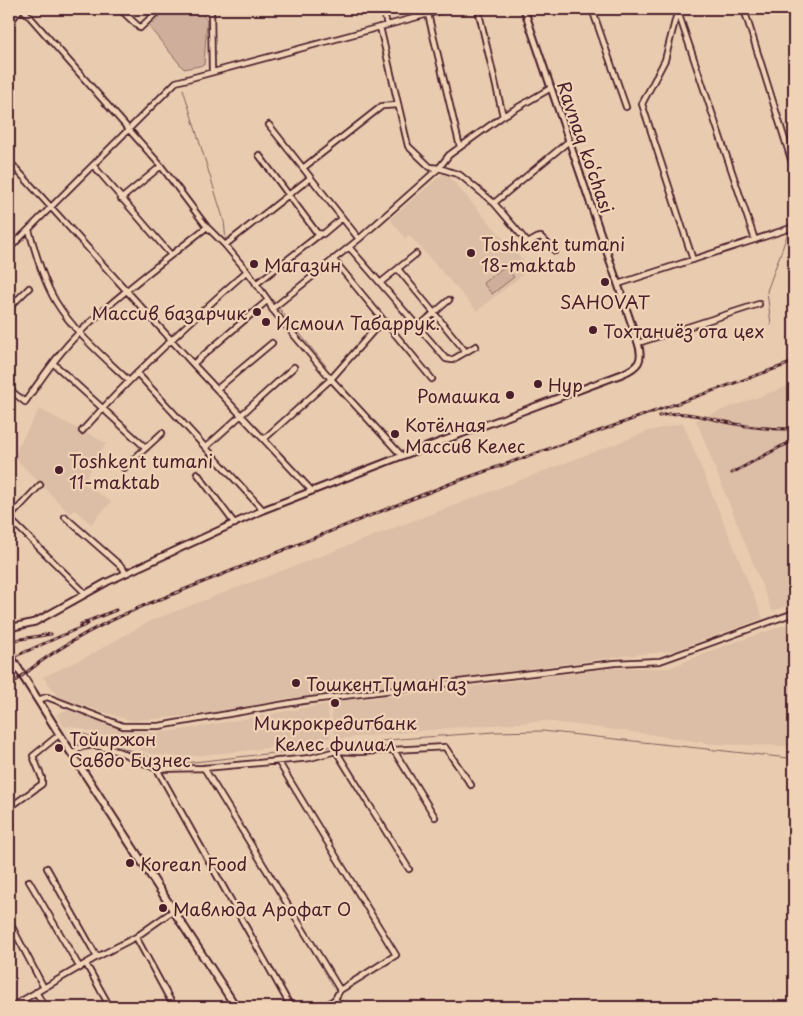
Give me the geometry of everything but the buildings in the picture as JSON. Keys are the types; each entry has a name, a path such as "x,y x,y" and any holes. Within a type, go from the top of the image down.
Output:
{"main road":[{"path":"9,654 236,1007"}],"street":[{"path":"9,24 22,9 161,166 207,227 247,271 268,300 272,309 331,379 402,456 263,510 125,574 35,622 9,628"},
{"path":"120,9 140,28 160,9"},
{"path":"211,9 212,72"},
{"path":"383,9 387,25"},
{"path":"9,249 176,82 447,9"},
{"path":"478,9 503,116"},
{"name":"Ravnaq ko‘chasi","path":"402,456 622,374 638,364 641,358 641,351 524,9"},
{"path":"592,9 626,107"},
{"path":"744,9 794,169"},
{"path":"678,10 755,240"},
{"path":"678,10 665,60 642,104 693,260"},
{"path":"428,14 460,147"},
{"path":"380,27 408,146 430,167 460,175 494,204 528,243 541,238 555,251"},
{"path":"272,309 359,239 439,168 449,155 503,116 551,88"},
{"path":"302,168 382,106 398,105"},
{"path":"270,125 359,239"},
{"path":"494,204 569,141"},
{"path":"259,155 319,235"},
{"path":"9,161 193,364 312,491"},
{"path":"93,165 171,255"},
{"path":"121,199 161,166"},
{"path":"225,245 310,178"},
{"path":"256,284 342,218"},
{"path":"9,389 25,402 78,333 126,290 207,227"},
{"path":"618,284 794,227"},
{"path":"29,230 42,272 56,302 78,333 129,381"},
{"path":"349,246 446,359 452,360 476,346"},
{"path":"380,282 416,254"},
{"path":"333,259 432,379"},
{"path":"398,269 466,352"},
{"path":"82,431 171,339 247,271"},
{"path":"9,308 29,288"},
{"path":"193,364 268,300"},
{"path":"418,327 449,300"},
{"path":"638,343 759,304"},
{"path":"264,439 331,379 382,320"},
{"path":"217,389 272,343"},
{"path":"54,364 146,448"},
{"path":"206,447 294,367"},
{"path":"137,373 263,510"},
{"path":"124,468 162,433"},
{"path":"197,473 235,524"},
{"path":"40,485 9,518 86,594"},
{"path":"65,517 123,568 125,574"},
{"path":"38,700 47,696 123,726 159,726 303,701 615,664 660,661 794,613"},
{"path":"9,808 42,784 42,778 33,756 60,734"},
{"path":"72,754 81,747 94,745 120,752 157,769 204,768 310,758 336,751 359,752 444,747 471,785"},
{"path":"393,749 435,817"},
{"path":"336,751 409,869"},
{"path":"278,761 396,955 340,990 335,999 324,1007"},
{"path":"204,768 340,990"},
{"path":"157,769 291,1007"},
{"path":"47,868 97,957"},
{"path":"29,881 80,968"},
{"path":"11,1007 97,957 136,937 174,910"},
{"path":"9,921 44,988"},
{"path":"136,937 174,1007"},
{"path":"86,964 110,1007"},
{"path":"36,992 45,1007"},
{"path":"335,999 342,1007"}],"shaded area":[{"path":"167,9 197,9 207,20 204,65 184,69 149,27"},
{"name":"Toshkent tumani 18-maktab","path":"445,172 530,269 477,311 409,235 405,238 390,219"},
{"path":"505,266 514,277 492,294 483,283"},
{"path":"794,384 794,604 772,611 696,420 703,417 706,419 709,415"},
{"name":"Toshkent tumani 11-maktab","path":"39,409 106,443 83,483 111,502 91,524 75,510 70,514 13,456"},
{"path":"683,423 763,618 672,651 289,698 205,714 132,721 60,698 43,677 90,655 150,621 649,431"},
{"path":"794,622 794,746 713,744 545,721 335,739 330,702 406,695 613,668 669,668 718,648"},
{"path":"327,704 331,738 253,750 181,757 151,754 80,728 65,727 56,714 67,710 134,731 157,733"}],"waterway":[{"path":"183,89 224,221 226,241"},
{"path":"790,226 794,214"},
{"path":"771,325 767,291 789,230"},
{"path":"228,245 238,257"},
{"path":"259,284 276,304"},
{"path":"278,307 326,366"},
{"path":"73,730 157,760 185,763 399,739 494,732 542,731 789,758 794,757"}],"railway":[{"path":"9,687 56,651 107,622 143,606 452,483 794,362"},
{"path":"659,416 688,414 750,426 794,429"},
{"path":"732,473 794,441"},
{"path":"81,624 116,610"},
{"path":"9,659 88,624"},
{"path":"9,641 51,634"}],"place":[{"name":"Toshkent tumani 18-maktab","path":"471,253"},
{"name":"Магазин","path":"254,264"},
{"name":"SAHOVAT","path":"605,282"},
{"name":"Массив базарчик","path":"257,312"},
{"name":"Исмоил Табаррук.","path":"266,322"},
{"name":"Тохтаниёз ота цех","path":"593,330"},
{"name":"Нур","path":"538,384"},
{"name":"Ромашка","path":"510,395"},
{"name":"Котёлная Массив Келес","path":"395,434"},
{"name":"Toshkent tumani 11-maktab","path":"59,470"},
{"name":"ТошкентТуманГаз","path":"296,683"},
{"name":"Микрокредитбанк Келес филиал","path":"335,703"},
{"name":"Тойиржон Савдо Бизнес","path":"59,748"},
{"name":"Korean Food","path":"130,863"},
{"name":"Мавлюда Арофат О","path":"163,908"}]}
